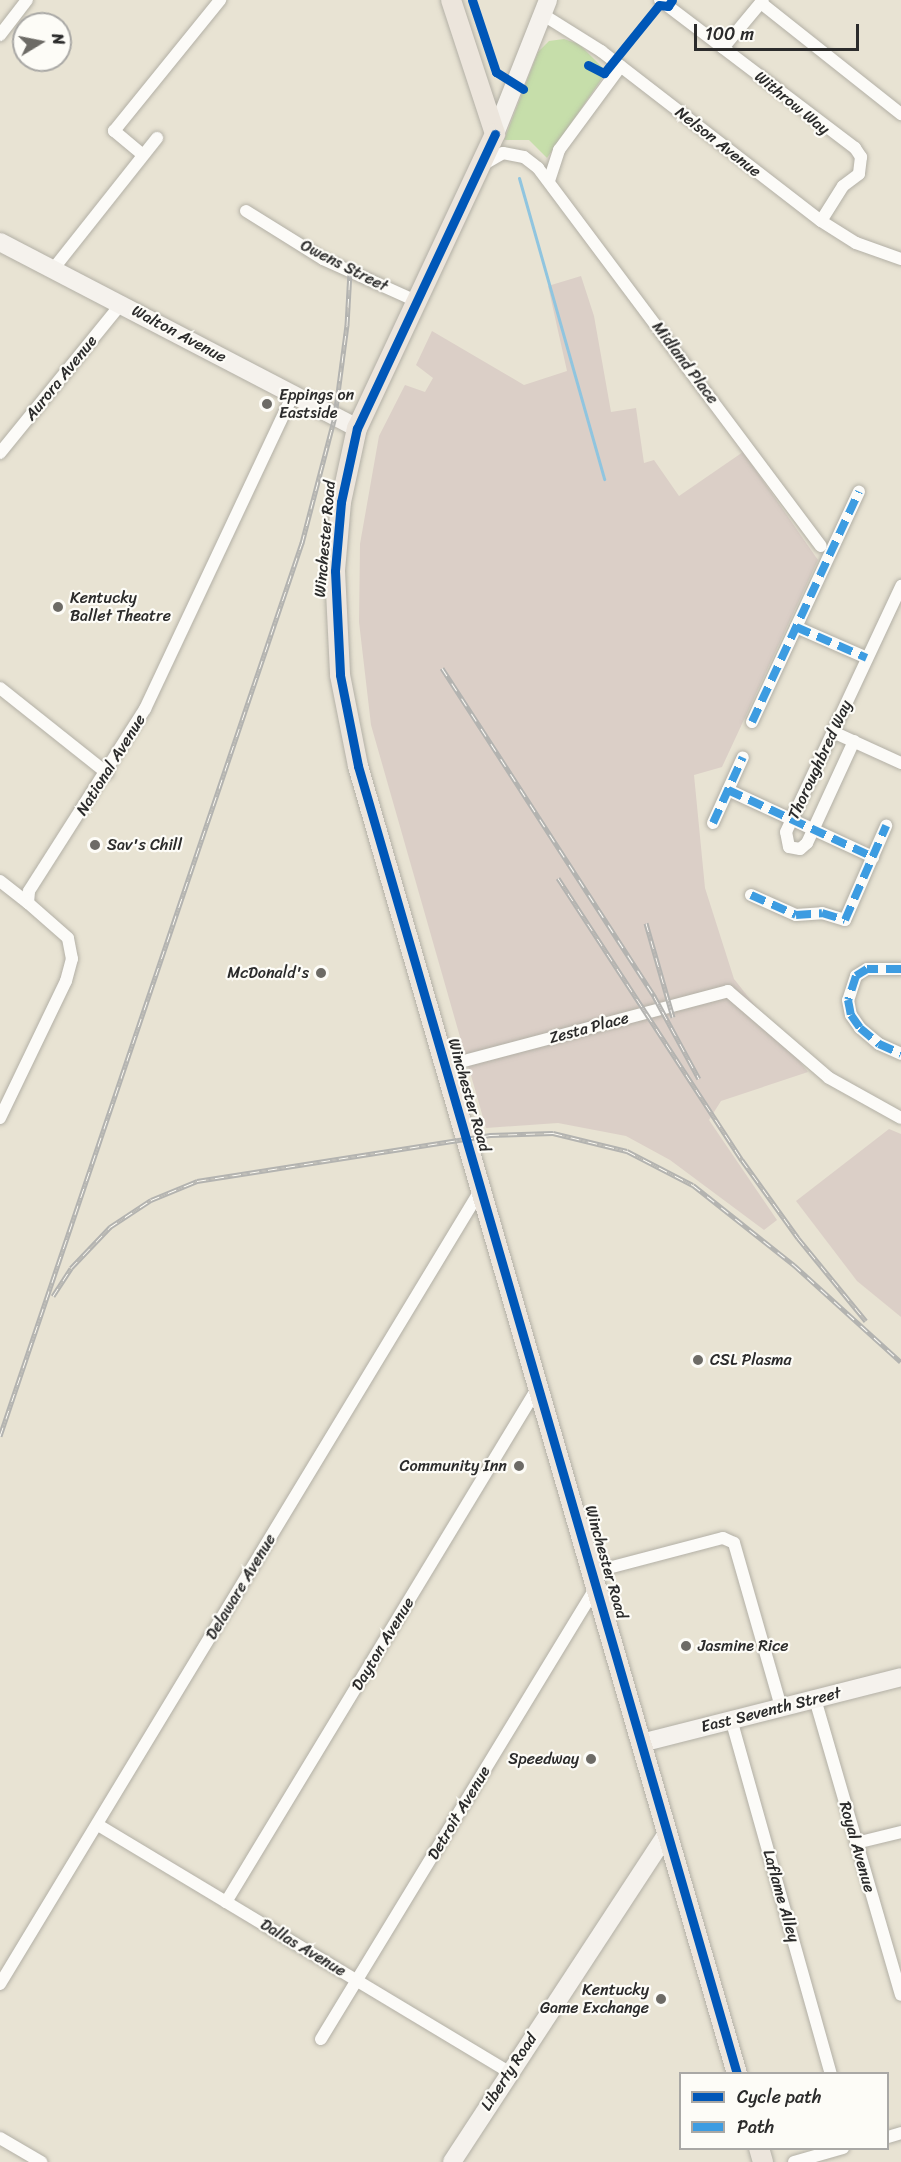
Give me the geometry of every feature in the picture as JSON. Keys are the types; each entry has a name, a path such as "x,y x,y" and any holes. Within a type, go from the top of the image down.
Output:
{"main road":[{"path":"451,0 495,134"},
{"name":"Winchester Road","path":"495,134 414,300 357,428 341,502 335,561 334,602 340,675 358,766 737,2072"}],"street":[{"path":"143,155 114,131 220,0"},
{"name":"Withrow Way","path":"667,2 837,139 855,148 861,158 859,174 843,186 821,221"},
{"path":"723,48 762,2 901,114"},
{"path":"0,35 20,3"},
{"path":"495,134 545,7"},
{"name":"Nelson Avenue","path":"545,7 821,221 856,243 901,259"},
{"path":"549,181 560,150 621,66"},
{"path":"54,268 157,138"},
{"name":"Midland Place","path":"476,171 497,154 516,154 531,161 549,181 821,546"},
{"name":"Owens Street","path":"246,211 323,259 414,300"},
{"name":"Walton Avenue","path":"0,242 122,303 357,428"},
{"name":"Aurora Avenue","path":"0,453 122,303"},
{"name":"National Avenue","path":"28,903 31,887 107,773 163,676 293,395"},
{"path":"752,722 859,492"},
{"name":"Thoroughbred Way","path":"854,741 804,847 789,847 785,837 792,820 901,586"},
{"path":"796,627 867,658"},
{"path":"0,688 107,773"},
{"path":"832,732 901,763"},
{"path":"713,823 742,757"},
{"path":"728,790 873,857"},
{"path":"751,895 796,915 822,913 845,920 886,826"},
{"path":"0,881 68,938 72,959 66,981 0,1118"},
{"path":"901,969 867,969 856,976 848,1000 851,1015 860,1028 879,1044 901,1054"},
{"name":"Zesta Place","path":"445,1066 722,992 734,993 776,1035 829,1078 901,1118"},
{"name":"Delaware Avenue","path":"0,1984 481,1189"},
{"name":"Dayton Avenue","path":"226,1902 539,1386"},
{"path":"595,1579 723,1538 736,1546 781,1707"},
{"name":"Detroit Avenue","path":"321,2039 595,1579"},
{"name":"East Seventh Street","path":"641,1743 901,1677"},
{"name":"Royal Avenue","path":"815,1699 900,1988"},
{"name":"Laflame Alley","path":"731,1719 831,2072"},
{"name":"Dallas Avenue","path":"98,1825 508,2072"},
{"path":"856,1843 901,1832"},
{"name":"Liberty Road","path":"452,2162 508,2072 667,1833"},
{"path":"0,2138 41,2162"},
{"path":"794,2162 836,2150"}],"shaded area":[{"path":"581,276 594,316 611,412 636,408 644,463 654,460 679,496 743,452 818,560 722,767 694,775 705,888 734,979 808,1072 721,1101 709,1120 777,1220 764,1230 670,1160 626,1136 558,1123 486,1128 371,725 359,622 360,544 379,436 405,385 425,392 433,378 416,365 432,331 524,385 567,371 548,286"},
{"path":"889,1129 901,1134 901,1317 857,1281 796,1201"}],"green space":[{"path":"564,39 579,44 603,68 603,77 547,158 529,140 504,140 538,52 549,41"}],"waterway":[{"path":"519,178 604,479"}],"railway":[{"path":"0,1436 302,543 335,416 347,325 350,271"},
{"path":"442,668 654,996 699,1079"},
{"path":"558,878 742,1160 798,1238 866,1321"},
{"path":"646,923 673,1017"},
{"path":"53,1296 71,1268 110,1227 151,1200 197,1181 490,1135 553,1133 627,1151 693,1185 794,1265 901,1362"}],"marked path":[{"path":"752,722 859,492"},
{"path":"796,627 867,658"},
{"path":"713,823 743,757"},
{"path":"728,790 873,857"},
{"path":"751,895 796,915 822,913 845,920 886,826"},
{"path":"901,969 867,969 856,976 848,1000 851,1015 860,1028 879,1044 901,1054"}],"cycle path":[{"path":"472,0 496,72 523,89"},
{"path":"588,65 604,73 659,5 668,6 672,0"},
{"path":"495,134 357,428 341,502 335,571 340,675 358,766 736,2072"}],"place":[{"name":"Eppings on Eastside","path":"267,404"},
{"name":"Kentucky Ballet Theatre","path":"58,607"},
{"name":"Sav's Chill","path":"95,845"},
{"name":"McDonald's","path":"321,973"},
{"name":"CSL Plasma","path":"698,1360"},
{"name":"Community Inn","path":"519,1466"},
{"name":"Jasmine Rice","path":"686,1646"},
{"name":"Speedway","path":"591,1759"},
{"name":"Kentucky Game Exchange","path":"661,1999"}]}
